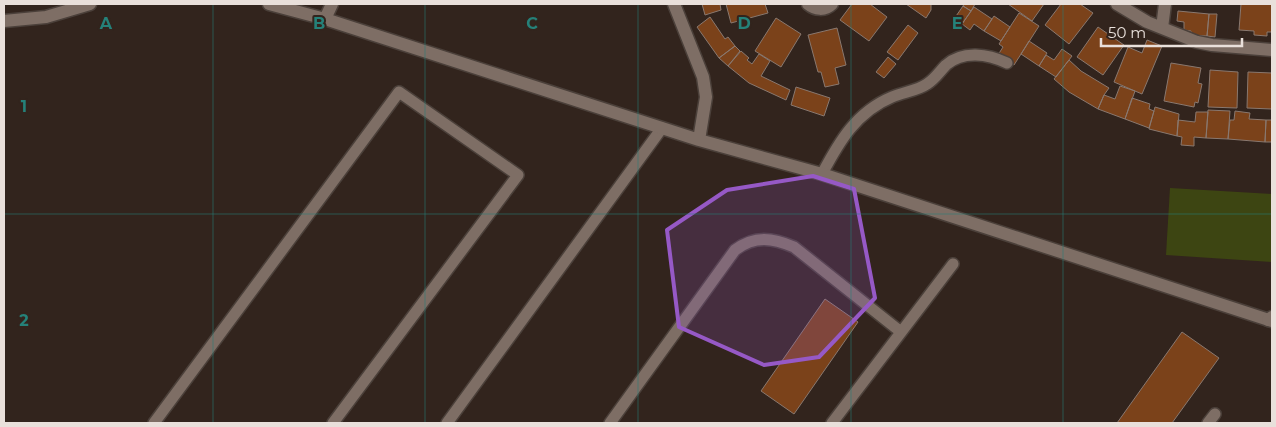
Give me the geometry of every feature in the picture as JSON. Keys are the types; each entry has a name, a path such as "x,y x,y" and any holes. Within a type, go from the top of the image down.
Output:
{"street":[{"path":"4,21 46,17 90,4"},
{"path":"269,4 325,19 699,140 822,174 1271,320"},
{"path":"325,19 332,4"},
{"path":"674,4 703,78 706,97 699,140"},
{"path":"808,4 815,8 823,9 832,4"},
{"path":"1117,4 1138,18 1197,42 1272,50"},
{"path":"1162,28 1165,4"}],"lane":[{"path":"822,174 839,142 866,111 877,104 893,96 921,87 929,82 945,66 958,58 973,55 988,56 1007,62"},
{"path":"154,423 399,92 518,175 333,423"},
{"path":"448,423 662,128"},
{"path":"610,423 735,250 745,242 778,240 794,246 901,332"},
{"path":"832,423 953,264"}],"highlighted area":[{"path":"813,176 854,189 875,298 819,357 764,365 679,327 667,230 727,190"}],"green space":[{"path":"1170,188 1272,194 1272,262 1166,255"}],"building":[{"path":"702,4 720,4 721,10 705,15"},
{"path":"726,4 765,4 768,13 731,23"},
{"path":"852,4 870,4 887,17 869,41 840,20"},
{"path":"906,4 931,4 931,10 926,18"},
{"path":"964,4 975,4 971,11 963,6"},
{"path":"1008,4 1044,4 1032,21"},
{"path":"1061,4 1080,4 1093,13 1069,44 1045,25"},
{"path":"1241,4 1272,4 1272,32 1267,32 1267,36 1254,35 1254,31 1239,30"},
{"path":"963,6 971,11 962,24 954,19"},
{"path":"974,7 992,19 984,31 974,24 970,30 962,24"},
{"path":"1178,11 1209,14 1207,36 1191,35 1191,31 1184,30 1184,22 1177,21"},
{"path":"1019,13 1039,26 1014,65 998,55 1003,47 999,44"},
{"path":"1209,14 1217,14 1215,37 1207,36"},
{"path":"994,16 1010,27 1001,41 984,31"},
{"path":"710,17 725,39 728,37 735,46 719,58 697,27"},
{"path":"776,18 801,34 781,67 755,51"},
{"path":"908,25 918,33 898,60 887,52"},
{"path":"1098,27 1124,45 1103,75 1077,57"},
{"path":"837,28 846,65 835,68 839,84 825,87 821,72 818,72 808,35"},
{"path":"1147,40 1162,46 1142,94 1114,82 1128,47 1142,53"},
{"path":"1029,41 1047,53 1039,66 1021,54"},
{"path":"735,46 740,51 728,66 719,58"},
{"path":"1062,49 1072,56 1056,77 1039,66 1046,55 1054,60"},
{"path":"741,51 749,58 747,60 752,64 759,54 770,61 761,76 790,90 786,100 749,83 728,66"},
{"path":"888,57 896,64 884,78 876,72"},
{"path":"1069,60 1081,71 1109,88 1098,109 1069,92 1054,79"},
{"path":"1171,63 1201,68 1198,83 1202,84 1198,103 1195,102 1194,107 1164,101"},
{"path":"1210,70 1238,72 1237,108 1208,107"},
{"path":"1248,72 1272,73 1272,109 1247,108"},
{"path":"1120,86 1135,91 1125,119 1098,109 1104,95 1115,99"},
{"path":"796,87 830,98 824,116 791,105"},
{"path":"1132,98 1150,104 1149,109 1154,111 1149,128 1125,119"},
{"path":"1155,107 1179,114 1177,136 1149,129"},
{"path":"1208,110 1230,111 1228,139 1206,138"},
{"path":"1235,111 1250,113 1249,119 1266,120 1265,142 1228,139 1230,120 1234,120"},
{"path":"1196,112 1208,112 1206,138 1194,137 1194,146 1181,145 1182,137 1177,136 1178,120 1195,122"},
{"path":"1266,120 1272,120 1272,142 1265,142"},
{"path":"825,299 858,322 794,414 761,391"},
{"path":"1182,332 1219,358 1172,423 1117,423"}]}
